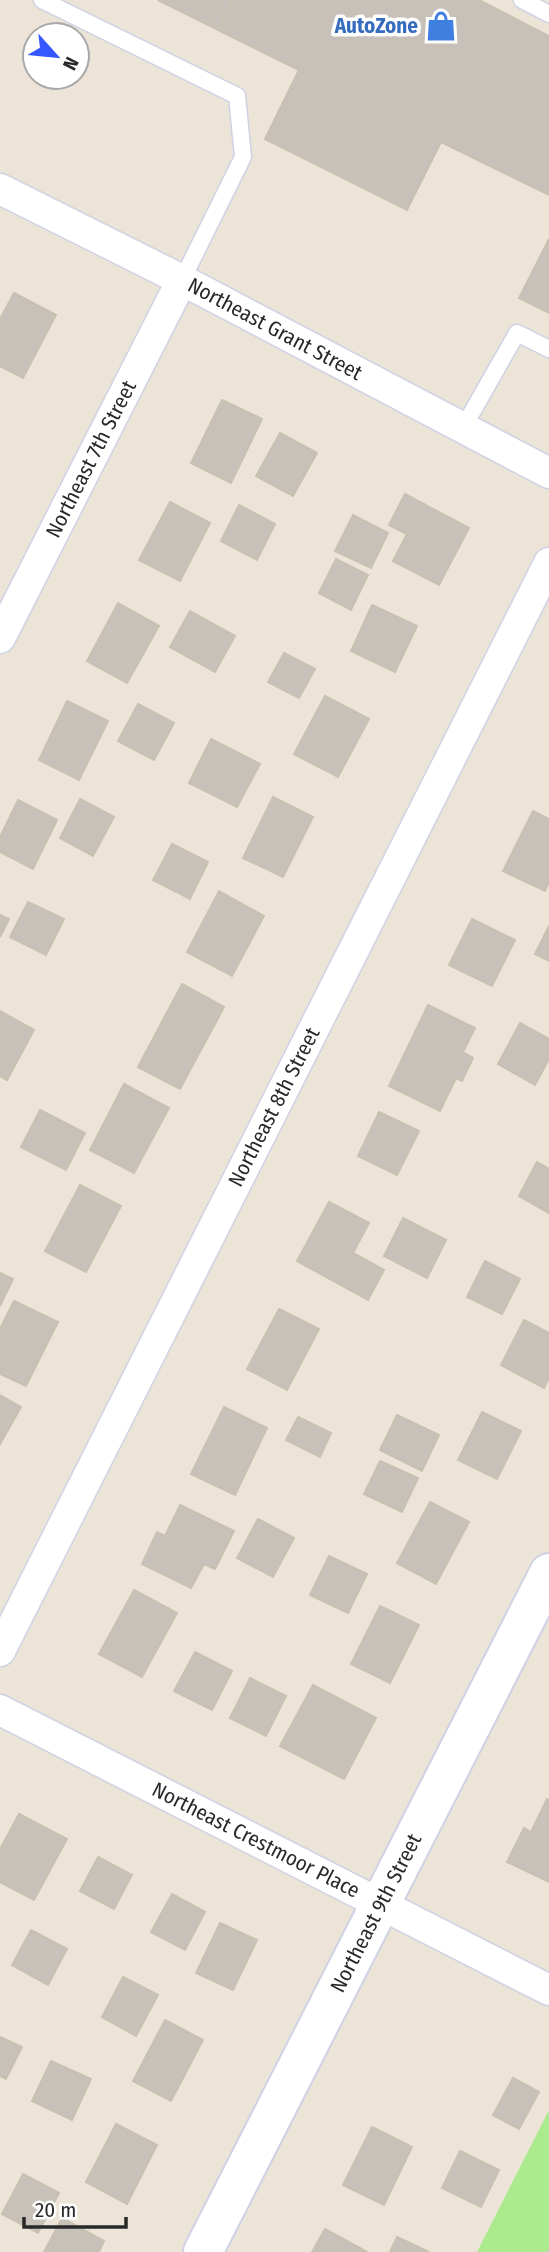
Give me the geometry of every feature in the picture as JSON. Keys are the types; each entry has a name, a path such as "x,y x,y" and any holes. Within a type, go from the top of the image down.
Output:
{"street":[{"name":"Northeast Grant Street","path":"0,188 182,280 549,473"},
{"name":"Northeast 7th Street","path":"0,638 182,280"},
{"name":"Northeast 8th Street","path":"0,1651 549,563"},
{"name":"Northeast 9th Street","path":"203,2252 549,1573"},
{"name":"Northeast Crestmoor Place","path":"0,1710 549,1990"}],"lane":[{"path":"42,0 237,96 243,157 182,280"},
{"path":"522,0 549,14"},
{"path":"463,428 517,333 549,349"}],"green space":[{"path":"549,2110 549,2252 477,2252"}],"building":[{"path":"158,0 233,0 218,30"},
{"path":"233,0 479,0 549,36 549,195 441,142 407,210 265,139 299,70 218,30"},
{"path":"549,239 549,313 519,298"},
{"path":"14,293 56,315 23,378 0,366 0,319"},
{"path":"222,400 262,419 231,483 191,463"},
{"path":"280,433 317,453 293,496 256,476"},
{"path":"405,494 469,528 439,585 393,561 407,534 389,525"},
{"path":"170,502 210,523 180,581 139,560"},
{"path":"239,505 275,524 257,560 221,541"},
{"path":"353,515 388,533 371,568 335,551"},
{"path":"336,559 368,575 351,610 319,593"},
{"path":"118,603 159,626 127,683 87,661"},
{"path":"372,605 417,626 395,672 351,651"},
{"path":"190,611 235,636 215,672 170,647"},
{"path":"284,653 315,669 299,698 268,682"},
{"path":"325,696 369,719 338,777 294,754"},
{"path":"67,701 108,721 79,780 39,760"},
{"path":"138,704 174,723 154,760 118,741"},
{"path":"211,739 260,764 237,807 189,783"},
{"path":"273,797 313,817 283,877 243,858"},
{"path":"80,799 114,817 93,856 60,838"},
{"path":"18,800 57,820 33,869 0,852 0,837"},
{"path":"533,811 549,819 549,882 545,891 503,871"},
{"path":"172,844 208,862 190,899 153,880"},
{"path":"219,891 264,916 232,976 187,952"},
{"path":"28,902 64,919 46,955 10,937"},
{"path":"0,915 9,919 0,937"},
{"path":"472,919 515,940 492,986 449,965"},
{"path":"549,926 549,961 535,954"},
{"path":"182,984 224,1007 180,1089 138,1067"},
{"path":"428,1005 475,1028 463,1052 473,1058 462,1081 456,1078 440,1111 389,1086"},
{"path":"0,1011 34,1030 7,1080 0,1076"},
{"path":"520,1023 549,1039 549,1059 535,1085 498,1064"},
{"path":"124,1084 169,1108 134,1173 90,1150"},
{"path":"40,1110 85,1133 66,1170 21,1147"},
{"path":"379,1112 419,1131 397,1175 358,1156"},
{"path":"537,1162 549,1169 549,1213 519,1196"},
{"path":"80,1185 121,1206 86,1272 45,1251"},
{"path":"329,1202 369,1223 353,1253 384,1270 368,1300 297,1261"},
{"path":"403,1218 446,1240 427,1278 384,1256"},
{"path":"485,1261 520,1279 502,1314 467,1297"},
{"path":"0,1273 13,1279 0,1306"},
{"path":"14,1301 58,1322 26,1386 0,1374 0,1329"},
{"path":"279,1309 319,1329 287,1390 247,1369"},
{"path":"524,1320 549,1333 549,1378 544,1388 501,1365"},
{"path":"0,1395 21,1407 0,1444"},
{"path":"224,1407 267,1428 235,1495 191,1474"},
{"path":"482,1412 521,1431 497,1479 458,1460"},
{"path":"397,1415 439,1435 422,1471 380,1450"},
{"path":"298,1417 331,1433 320,1457 286,1440"},
{"path":"380,1461 418,1478 402,1512 364,1494"},
{"path":"430,1502 469,1522 436,1584 397,1563"},
{"path":"180,1505 234,1531 215,1569 204,1564 191,1588 142,1564 157,1532 165,1536"},
{"path":"258,1519 294,1538 273,1577 237,1558"},
{"path":"329,1556 367,1574 348,1613 310,1595"},
{"path":"134,1590 177,1613 142,1677 99,1654"},
{"path":"380,1606 419,1625 390,1683 351,1664"},
{"path":"195,1652 232,1671 212,1710 174,1691"},
{"path":"250,1678 286,1696 266,1736 230,1718"},
{"path":"313,1685 376,1718 344,1779 280,1746"},
{"path":"547,1799 549,1882 507,1862 524,1828 531,1832"},
{"path":"19,1814 67,1839 34,1900 0,1882 0,1849"},
{"path":"98,1857 132,1875 114,1909 80,1891"},
{"path":"172,1894 205,1912 185,1950 151,1932"},
{"path":"220,1923 257,1940 233,1990 196,1973"},
{"path":"31,1930 67,1949 48,1985 12,1965"},
{"path":"123,1977 158,1995 136,2036 102,2017"},
{"path":"165,2020 203,2040 171,2101 133,2081"},
{"path":"0,2037 22,2047 6,2079 0,2076"},
{"path":"51,2061 91,2079 72,2120 32,2101"},
{"path":"513,2078 539,2092 519,2129 493,2115"},
{"path":"116,2124 157,2145 127,2204 86,2182"},
{"path":"372,2127 412,2147 384,2205 343,2185"},
{"path":"460,2151 499,2170 481,2207 442,2188"},
{"path":"23,2174 59,2193 38,2233 2,2214"},
{"path":"62,2218 104,2241 99,2252 44,2252"},
{"path":"325,2229 367,2252 312,2252"},
{"path":"397,2237 429,2252 390,2252"}],"place":[{"name":"AutoZone","path":"441,26"}]}
